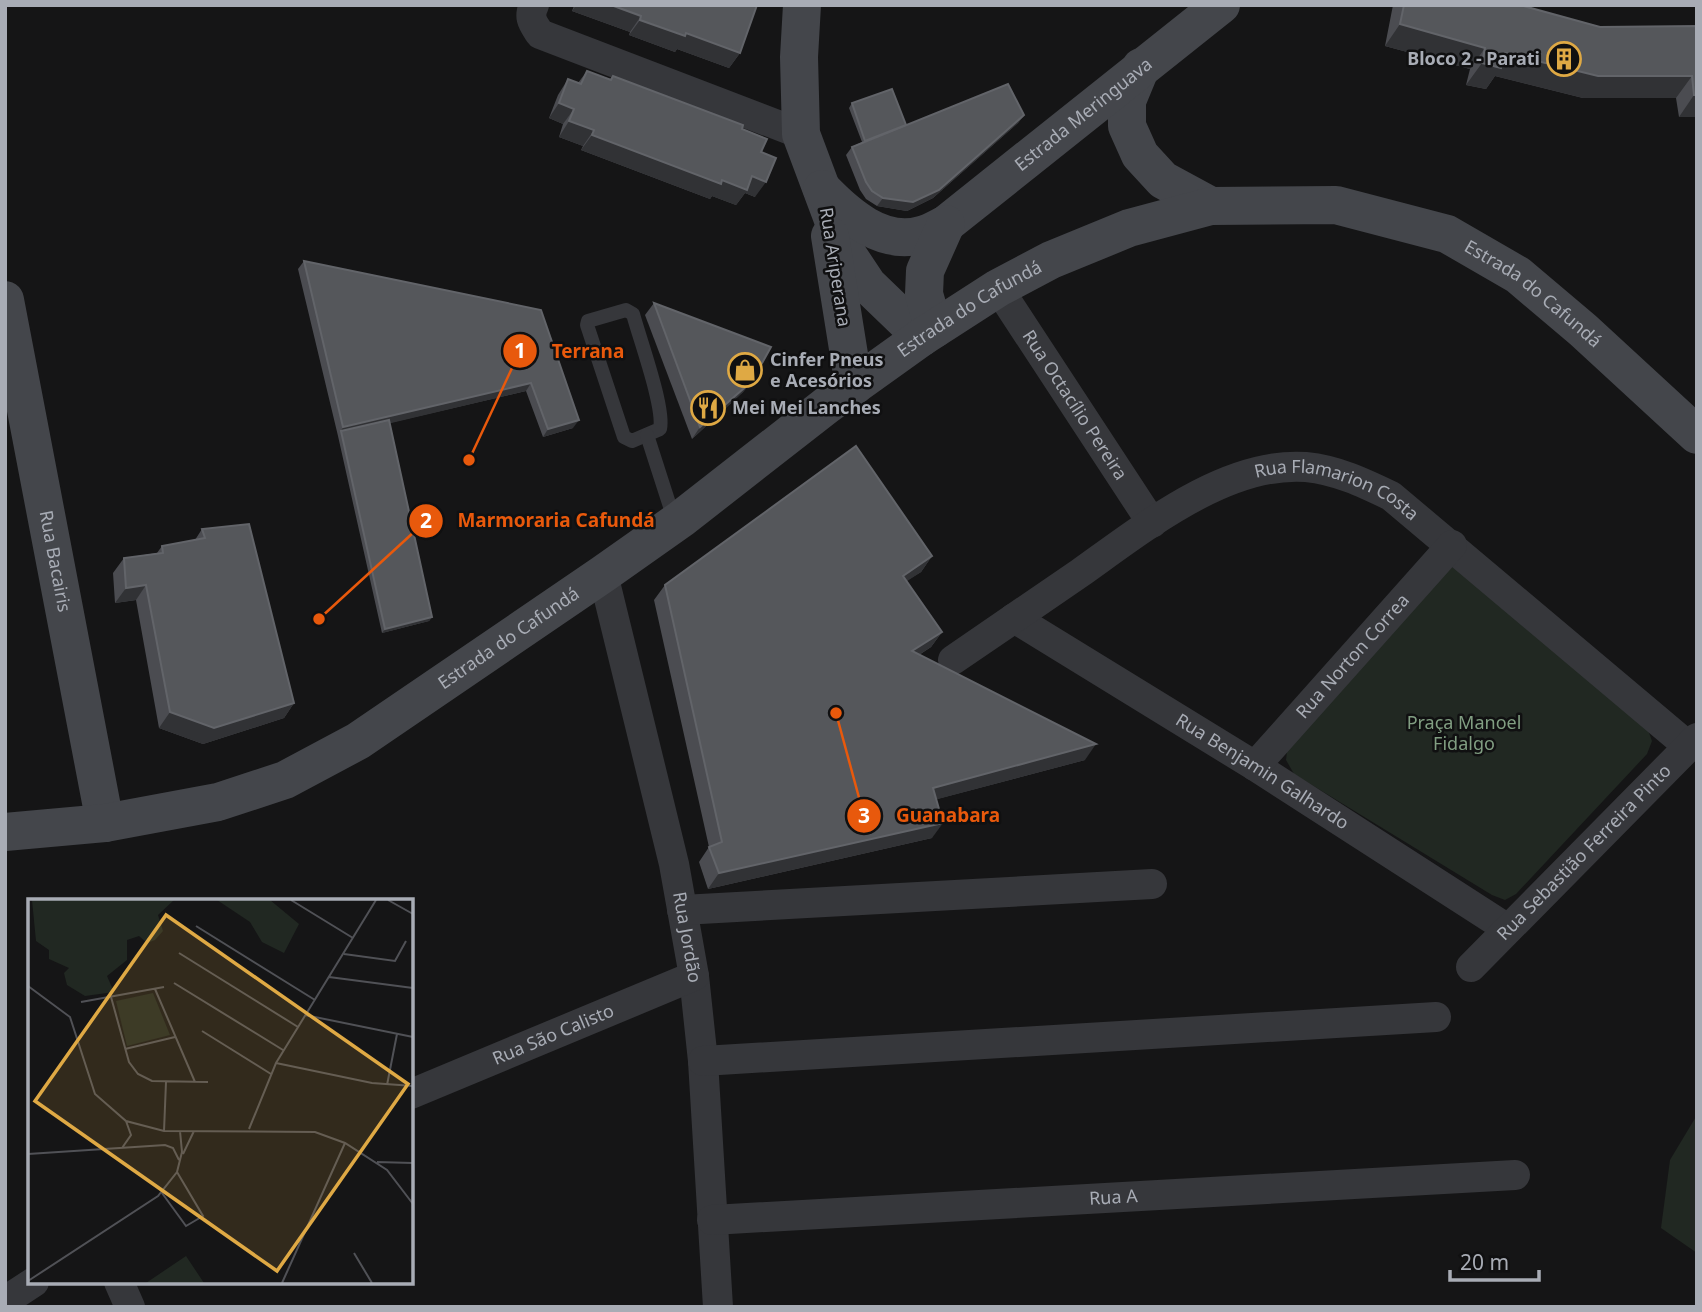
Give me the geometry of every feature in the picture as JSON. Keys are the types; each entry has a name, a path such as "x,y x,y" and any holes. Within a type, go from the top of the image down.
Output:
{"main road":[{"name":"Rua Ariperana","path":"802,5 799,57 801,134 844,249 868,285 928,333"},
{"name":"Estrada Meringuava","path":"822,189 845,213 872,230 897,236 920,236 946,224 1221,5"},
{"path":"1141,67 1127,101 1128,126 1140,155 1163,180 1212,206"},
{"name":"Rua Ariperana","path":"822,189 854,386"},
{"name":"Estrada do Cafundá","path":"5,832 105,823 218,802 285,780 358,741 603,574 675,523 854,386 928,333 998,288 1051,260 1129,228 1212,206 1336,205 1447,234 1518,275 1583,330 1697,435"},
{"name":"Estrada Meringuava","path":"928,333 924,294 925,271 946,224"},
{"name":"Rua Bacairis","path":"5,300 105,823"}],"street":[{"path":"526,8 540,34 801,134"},
{"name":"Rua Octacílio Pereira","path":"998,288 1152,523"},
{"name":"Rua Flamarion Costa","path":"953,660 1152,523 1222,483 1265,470 1306,467 1354,478 1391,496 1693,742"},
{"name":"Rua Norton Correa","path":"1255,766 1452,545"},
{"name":"Rua Jordão","path":"603,574 674,864 694,976 703,1061 712,1220 710,1303"},
{"name":"Rua Benjamin Galhardo","path":"1014,618 1255,766 1508,929"},
{"name":"Rua Sebastião Ferreira Pinto","path":"1471,967 1693,742"},
{"path":"682,911 1152,884"},
{"name":"Rua São Calisto","path":"413,1093 694,976"},
{"path":"703,1061 1436,1017"},
{"name":"Rua A","path":"712,1220 1515,1175"},
{"path":"5,1301 31,1284"},
{"path":"120,1284 130,1307"}],"lane":[{"path":"626,310 632,314 662,424 660,429 646,435 632,441 624,437 587,325 588,321 626,310"},
{"path":"646,435 675,523"}],"green space":[{"name":"Praça Manoel Fidalgo","path":"1451,565 1648,730 1652,741 1647,754 1516,894 1505,900 1492,895 1294,774 1286,760 1288,743"},
{"path":"1697,1115 1697,1253 1661,1228 1670,1160"}],"building":[{"path":"611,5 757,5 740,53 640,20 641,16"},
{"path":"1404,5 1520,5 1600,27 1697,26 1697,95 1694,95 1692,76 1598,76 1505,53 1501,68 1482,63 1485,48 1400,24"},
{"path":"587,71 611,80 613,76 743,125 742,129 767,139 761,152 776,158 766,182 752,176 747,190 722,180 721,184 592,135 594,130 569,121 574,109 559,103 568,79 581,84"},
{"path":"1008,84 1024,115 939,190 913,202 883,198 872,191 852,147"},
{"path":"892,89 906,125 865,141 852,103"},
{"path":"304,261 541,310 579,420 548,429 531,383 343,427"},
{"path":"654,303 771,347 752,381 700,427"},
{"path":"389,420 432,617 385,629 341,431"},
{"path":"856,446 932,556 903,576 942,632 912,651 1096,744 933,788 943,823 719,873 709,847 722,842 665,585"},
{"path":"249,524 294,703 214,728 170,712 146,585 126,588 124,558 163,553 162,546 205,538 202,529"}],"place":[{"name":"Bloco 2 - Parati","path":"1564,59"},
{"name":"Cinfer Pneus e Acesórios","path":"745,370"},
{"name":"Mei Mei Lanches","path":"708,408"},
{"name":"Terrana","path":"469,460"},
{"name":"Marmoraria Cafundá","path":"319,619"},
{"name":"Guanabara","path":"836,713"}]}
